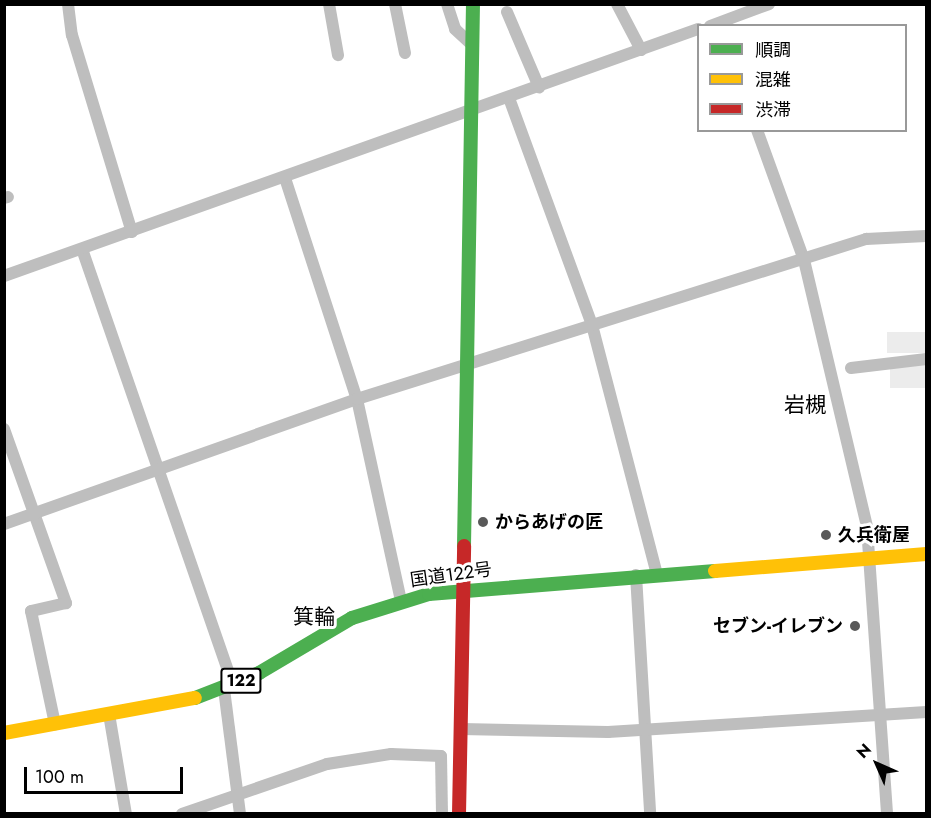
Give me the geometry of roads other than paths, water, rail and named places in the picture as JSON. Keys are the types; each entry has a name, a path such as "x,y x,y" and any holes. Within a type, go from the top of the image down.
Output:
{"main road":[{"path":"459,813 473,4"},
{"name":"国道122号","path":"4,733 109,714 228,687 344,622 402,600 462,590 927,554"}],"street":[{"path":"68,4 72,35 132,232"},
{"path":"329,4 338,55"},
{"path":"395,4 405,53"},
{"path":"447,4 455,29 472,45"},
{"path":"617,4 641,50"},
{"path":"716,24 769,4"},
{"path":"507,12 539,87"},
{"path":"4,276 697,30"},
{"path":"509,98 592,325 657,574"},
{"path":"758,132 804,260 872,557 887,813"},
{"path":"285,178 357,399 402,600"},
{"path":"4,524 357,399 867,239 927,236"},
{"path":"82,249 159,469 228,687 240,794 240,813"},
{"path":"851,368 927,358"},
{"path":"4,429 66,603 31,611 56,724"},
{"path":"636,575 650,813"},
{"path":"461,729 644,729 927,712"},
{"path":"109,714 126,813"},
{"path":"182,813 327,764 391,754 441,756 442,813"}],"place":[{"name":"からあげの匠","path":"483,522"},
{"name":"久兵衛屋","path":"826,535"},
{"name":"セブン-イレブン","path":"855,626"}],"district":[{"name":"岩槻","path":"805,405"},
{"name":"箕輪","path":"314,617"}]}
